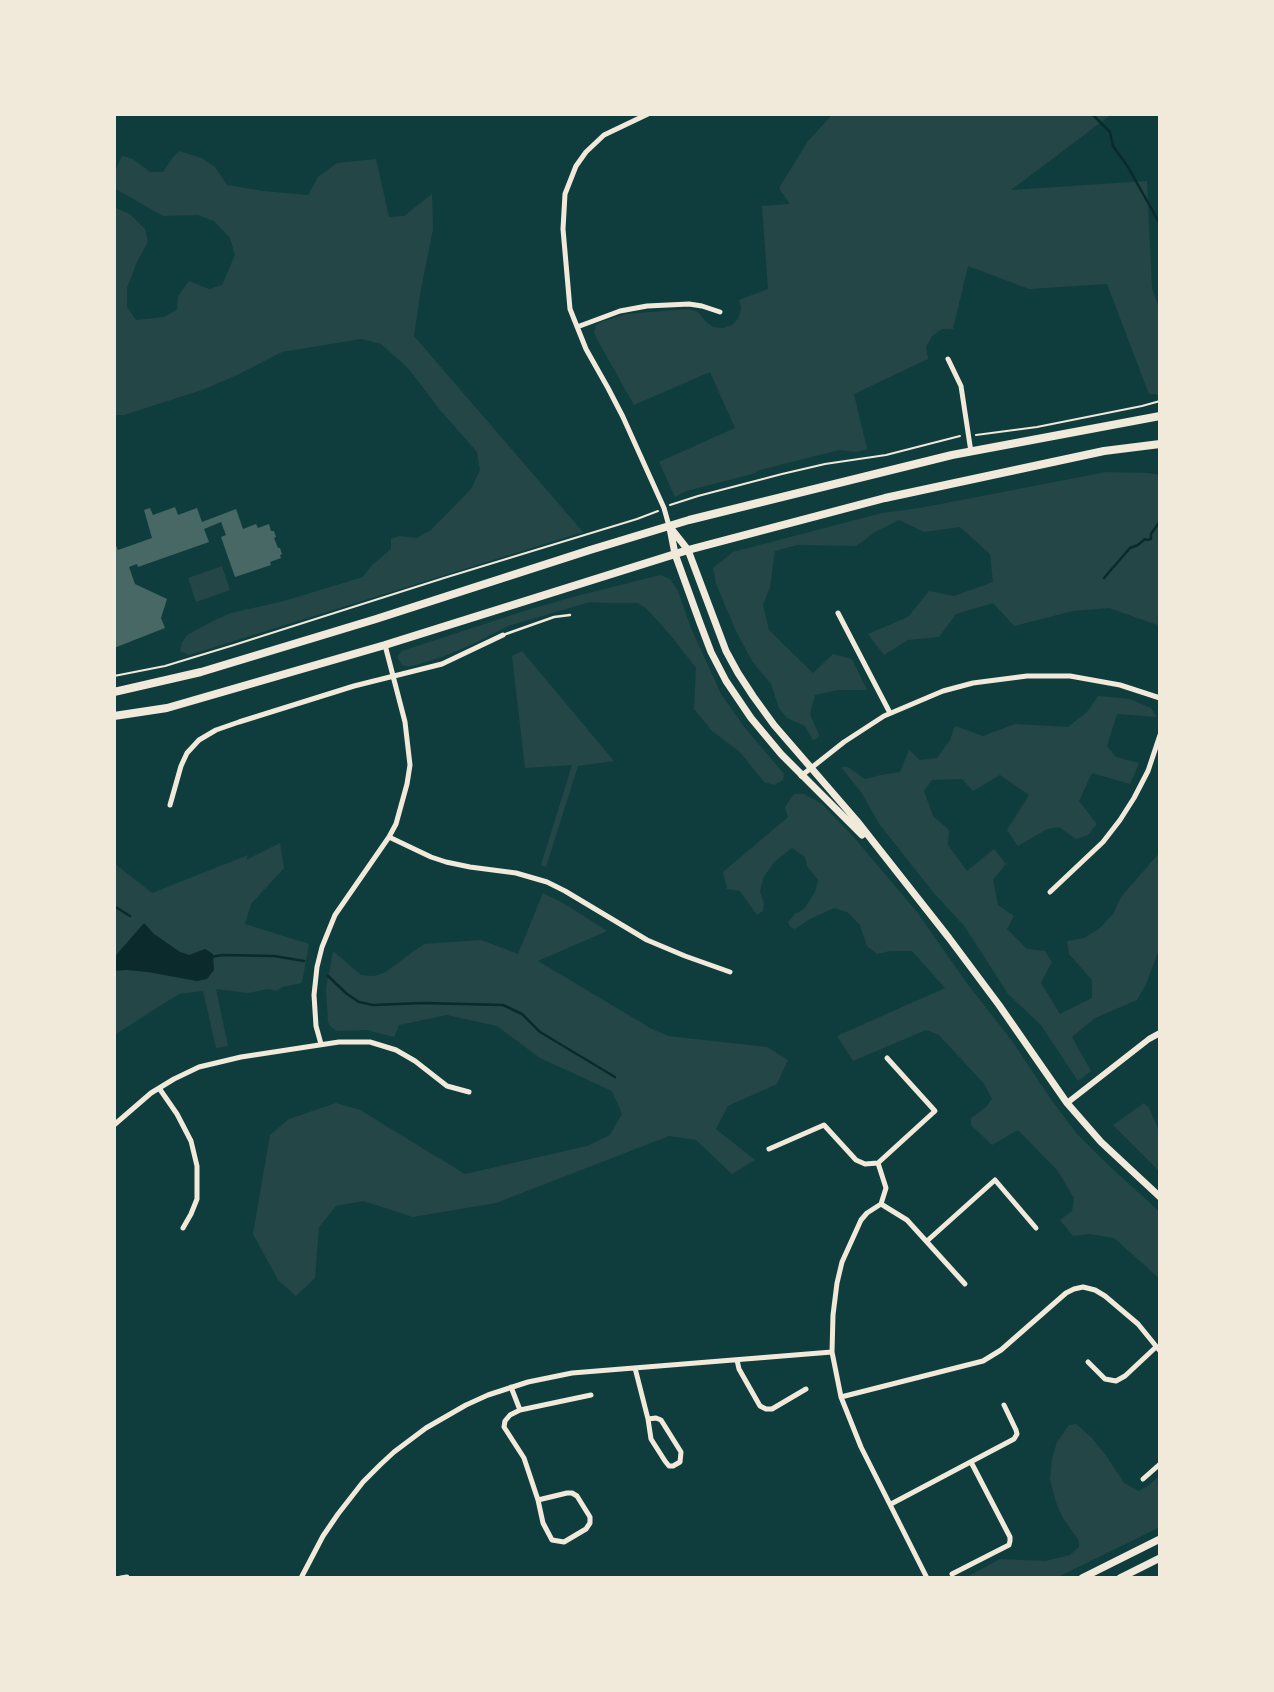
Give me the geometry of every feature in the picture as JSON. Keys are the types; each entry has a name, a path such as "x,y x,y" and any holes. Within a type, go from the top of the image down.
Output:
{"highway":[{"path":"114,692 168,681 376,620 669,526 952,455 1160,416"},
{"path":"114,716 167,708 384,645 688,550 885,498 1104,452 1160,444"}],"main road":[{"path":"669,526 688,550 715,623 738,673 775,725 857,821 974,971 1067,1103 1101,1142 1160,1197"},
{"path":"669,526 675,554 707,642 726,681 751,718 801,776 848,820 891,866"},
{"path":"1082,1578 1160,1539"},
{"path":"1120,1578 1160,1558"}],"street":[{"path":"648,114 618,127 596,142 576,166 564,203 563,229 570,309 586,349 622,417 664,508 669,526"},
{"path":"577,327 620,311 647,306 689,304 720,312"},
{"path":"948,359 961,386 971,452"},
{"path":"838,613 890,713"},
{"path":"170,804 187,753 199,740 216,730 442,664 503,635"},
{"path":"321,1045 316,1026 314,996 322,947 335,915 396,824 410,765 405,722 384,645"},
{"path":"801,776 844,742 890,713 955,687 1027,676 1070,676 1138,690 1160,698"},
{"path":"1050,892 1103,842 1120,820 1135,798 1148,771 1160,734"},
{"path":"389,837 446,862 516,873 547,882 647,940 730,972"},
{"path":"1067,1103 1160,1032"},
{"path":"114,1125 143,1099 187,1072 213,1063 354,1041 384,1045 407,1056 447,1086 469,1092"},
{"path":"769,1150 824,1125 856,1160 865,1164 878,1163 935,1111 887,1058"},
{"path":"159,1088 191,1141 197,1166 197,1199 183,1228"},
{"path":"878,1163 886,1188 881,1204 861,1220 842,1262 833,1315 832,1352 841,1396 861,1447 927,1578"},
{"path":"927,1241 995,1180 1036,1228"},
{"path":"881,1204 907,1220 965,1284"},
{"path":"841,1396 983,1361 1002,1350 1066,1293 1083,1287 1105,1296 1138,1324 1158,1349 1116,1381 1105,1379 1088,1362"},
{"path":"302,1578 323,1536 363,1482 394,1452 426,1428 488,1395 544,1378 572,1373 832,1352"},
{"path":"737,1360 739,1369 760,1406 766,1409 772,1409 806,1389"},
{"path":"635,1368 651,1440 669,1465 680,1462 681,1452 661,1420 648,1419"},
{"path":"511,1388 520,1410"},
{"path":"538,1500 572,1493 577,1496 590,1517 590,1523 586,1529 564,1542 552,1540 543,1523 524,1458 504,1427 505,1421 520,1410 591,1395"},
{"path":"891,1504 1016,1436 1016,1428 1004,1405"},
{"path":"952,1574 1009,1545 1010,1541 1010,1536 971,1462"},
{"path":"1143,1479 1160,1464"}],"lane":[{"path":"503,635 554,617 570,615"}],"shaded area":[{"path":"833,114 1112,114 1011,190 1147,181 1152,289 1160,310 1160,395 1149,394 1107,284 1029,289 968,266 953,329 942,329 932,336 926,347 928,359 854,394 867,449 856,452 839,450 686,491 675,497 659,462 735,428 710,372 634,405 598,341 595,328 597,324 627,314 688,309 698,312 713,327 732,325 740,314 739,300 768,289 762,206 790,204 779,188 808,141"},
{"path":"179,151 202,158 215,167 227,185 308,195 318,177 337,163 376,159 389,217 404,216 432,194 433,229 414,336 583,532 189,655 180,651 187,635 231,613 284,601 363,577 371,566 391,549 391,539 399,536 417,538 431,530 471,489 480,470 477,452 408,368 381,344 361,339 282,352 202,390 124,415 114,415 114,207 130,214 145,229 148,242 127,288 127,307 136,320 164,317 177,310 178,296 189,281 209,289 222,285 235,255 230,238 214,221 198,215 163,216 114,186 114,173 122,156 133,159 150,172 163,172"},
{"path":"1106,472 1160,475 1160,626 1109,608 1073,611 1014,626 993,603 956,614 939,637 908,640 884,655 868,634 908,617 929,591 954,596 993,582 990,554 960,527 924,532 899,520 875,532 856,546 797,545 775,551 770,587 763,605 769,630 813,673 833,654 852,659 867,690 838,690 815,695 810,714 819,735 813,740 805,726 787,718 779,708 771,684 752,661 716,584 713,568 733,552 882,513"},
{"path":"222,566 230,590 196,602 188,578"},
{"path":"660,575 670,579 678,591 691,628 721,694 745,728 784,774 783,780 774,785 764,782 740,752 712,731 694,709 696,668 672,637 647,609 638,603 590,602 508,626 442,657 409,667 402,665 397,657 402,651 524,611"},
{"path":"522,651 614,761 578,766 546,867 541,865 572,765 525,768 512,656"},
{"path":"1098,696 1130,699 1151,708 1157,717 1117,714 1107,746 1116,757 1139,763 1130,784 1092,773 1079,801 1097,824 1088,835 1076,839 1059,827 1047,829 1018,846 1007,830 1029,795 1000,775 973,791 962,779 932,780 924,791 933,816 949,830 948,845 967,871 994,849 1006,864 993,880 998,905 1014,916 1007,929 1027,949 1045,951 1052,962 1041,983 1060,1014 1092,998 1092,980 1069,954 1067,941 1084,938 1099,929 1113,914 1121,897 1160,852 1160,951 1137,1000 1095,1018 1072,1037 1091,1071 1078,1081 1041,1025 1008,994 965,927 933,892 880,825 861,792 841,767 848,767 865,779 900,772 909,750 920,760 937,758 950,740 955,726 983,736 1015,724 1068,727 1087,712"},
{"path":"794,794 804,794 822,804 851,834 917,912 1077,1134 1160,1212 1160,1279 1114,1238 1090,1234 1073,1236 1060,1220 1072,1211 1074,1198 1057,1170 1018,1130 992,1145 971,1125 971,1118 992,1099 985,1085 939,1035 926,1030 853,1061 837,1036 945,988 912,951 877,954 867,946 860,925 847,912 834,908 795,929 790,927 788,922 804,909 815,892 818,880 807,866 805,857 792,848 774,862 763,878 760,892 764,903 763,911 757,915 740,891 727,889 723,872 788,817 785,807"},
{"path":"280,843 284,868 251,904 245,924 309,944 302,983 282,987 277,991 269,989 248,993 216,989 228,1046 216,1048 203,991 179,994 114,1035 114,863 152,893 248,855 246,860"},
{"path":"543,893 607,931 538,961 668,1036 767,1047 788,1060 777,1084 728,1106 716,1129 755,1160 732,1174 696,1140 669,1136 496,1203 413,1217 363,1201 336,1206 319,1227 315,1278 296,1296 278,1280 253,1234 270,1135 289,1119 336,1103 360,1110 465,1174 587,1146 610,1135 622,1114 612,1091 540,1058 497,1026 447,1015 399,1025 394,1037 367,1030 337,1031 328,1022 326,989 333,951 361,975 374,976 384,973 424,944 481,940 518,954"},
{"path":"144,923 154,934 180,952 189,955 205,949 213,954 214,970 207,979 197,981 148,972 114,971 117,954"},
{"path":"1144,1103 1160,1133 1160,1172 1113,1125"},
{"path":"1076,1424 1092,1438 1124,1483 1139,1491 1160,1475 1160,1527 1056,1578 965,1578 1000,1559 1045,1561 1070,1555 1079,1547 1079,1541 1057,1505 1050,1480 1057,1442 1069,1425"}],"building":[{"path":"175,507 178,515 197,508 202,522 236,509 243,529 256,524 258,528 269,524 280,548 281,558 270,562 271,565 235,577 221,537 226,535 221,522 204,529 209,542 138,567 137,564 129,567 135,584 167,599 161,618 165,628 114,648 114,541 118,550 152,538 144,510 150,508 153,515"}],"waterway":[{"path":"1092,114 1110,132 1113,146 1160,224"},
{"path":"1104,578 1130,548 1145,539 1151,539 1151,534 1160,521"},
{"path":"114,906 130,916"},
{"path":"210,957 274,956 304,961"},
{"path":"328,976 359,1002 373,1005 503,1005 522,1014 540,1032 615,1077"}]}
